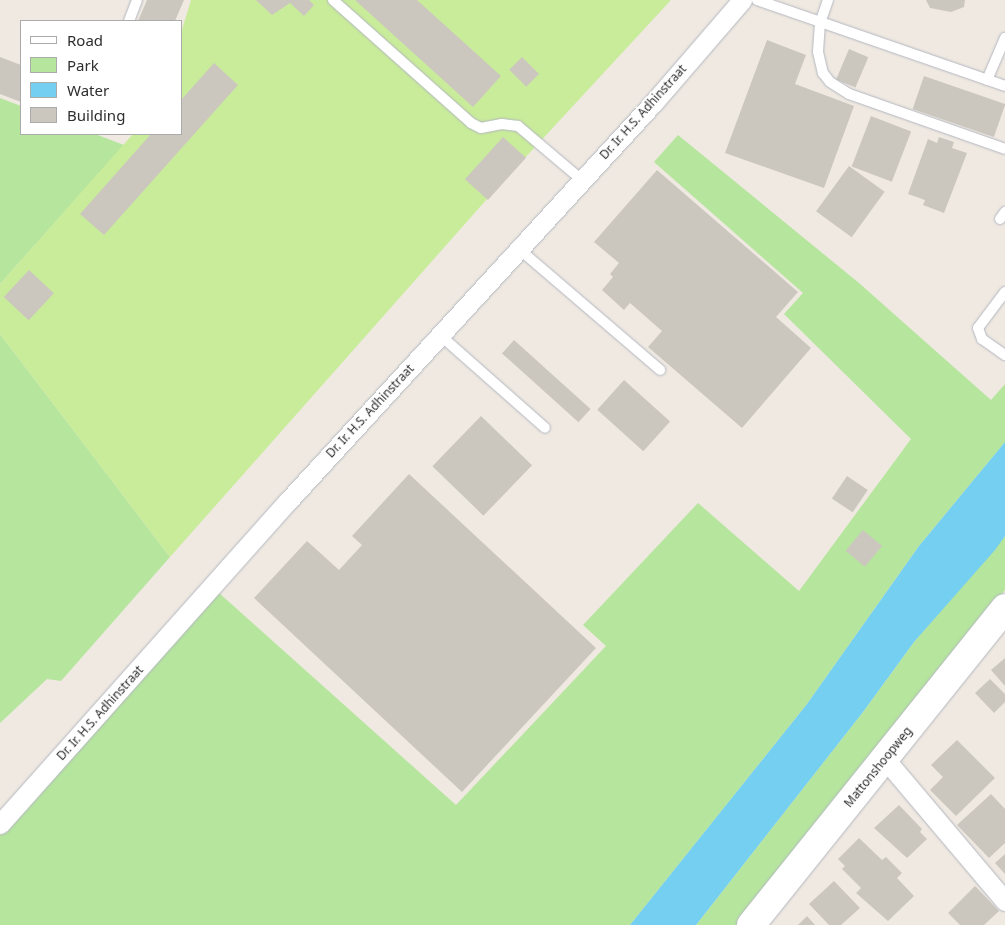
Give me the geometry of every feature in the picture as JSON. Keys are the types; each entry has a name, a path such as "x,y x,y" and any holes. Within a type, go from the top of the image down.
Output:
{"street":[{"name":"Dr. Ir. H.S. Adhinstraat","path":"0,824 288,501 582,180 742,0"},
{"name":"Mattonshoopweg","path":"751,925 1005,608"},
{"path":"885,759 1005,901"}],"lane":[{"path":"129,20 137,0"},
{"path":"333,0 471,123 481,128 502,124 518,126 582,180"},
{"path":"757,0 1005,86"},
{"path":"828,0 820,23 819,62 823,73 839,89 1005,149"},
{"path":"987,80 1005,38"},
{"path":"519,249 660,370"},
{"path":"1005,292 978,328 982,339 1005,355"},
{"path":"440,334 545,428"}],"green space":[{"path":"191,0 671,0 487,199 170,557 0,334 0,284 132,135 182,135 182,30"},
{"path":"0,98 20,106 20,135 98,135 124,145 0,284"},
{"path":"678,135 859,283 991,400 1005,384 1005,442 919,546 807,704 630,925 0,925 0,835 219,593 456,805 606,646 583,625 698,503 799,591 911,439 784,314 803,293 654,162"},
{"path":"0,334 170,557 61,681 47,679 0,723"},
{"path":"1005,536 1005,590 737,925 696,925 863,712 914,642"}],"water":[{"path":"1005,442 1005,536 995,550 914,642 863,712 696,925 630,925 807,704 919,546"}],"building":[{"path":"147,0 184,0 175,20 138,20"},
{"path":"256,0 309,0 314,5 304,16 290,3 272,15"},
{"path":"355,0 417,0 501,76 473,107"},
{"path":"926,0 965,0 964,7 951,12 930,8"},
{"path":"767,40 806,55 795,84 854,106 824,188 725,153"},
{"path":"849,49 868,57 855,88 836,79"},
{"path":"0,57 20,65 20,102 0,94"},
{"path":"522,57 539,74 526,87 509,70"},
{"path":"214,63 238,85 104,235 80,214 150,135 182,135 182,99"},
{"path":"924,76 1005,104 994,137 913,109"},
{"path":"871,116 911,131 892,182 852,166"},
{"path":"503,137 526,158 488,200 465,179"},
{"path":"939,137 954,142 952,148 967,153 944,213 923,205 925,200 908,194 928,139 937,143"},
{"path":"849,166 885,192 852,237 816,211"},
{"path":"657,170 798,292 776,317 811,348 742,428 648,347 662,331 630,303 624,310 602,290 613,277 610,274 619,263 594,242"},
{"path":"29,270 54,293 29,320 4,297"},
{"path":"514,340 591,409 578,422 502,353"},
{"path":"624,380 670,421 643,451 597,410"},
{"path":"481,416 532,465 483,516 432,466"},
{"path":"409,474 596,648 462,792 254,598 307,541 339,570 362,545 352,536"},
{"path":"847,476 868,490 853,512 832,498"},
{"path":"863,530 882,546 865,567 846,551"},
{"path":"1005,658 1005,686 991,670"},
{"path":"990,679 1005,694 1005,702 994,713 975,693"},
{"path":"957,740 995,778 956,816 930,790 943,777 931,765"},
{"path":"991,794 1005,809 1005,843 989,858 957,825"},
{"path":"899,805 922,829 920,832 927,839 907,858 874,828"},
{"path":"859,838 882,860 886,857 902,873 897,878 914,896 888,921 856,893 861,888 842,869 845,866 838,859"},
{"path":"1005,854 1005,874 995,863"},
{"path":"834,881 860,908 841,925 829,925 809,904"},
{"path":"975,886 999,911 984,925 960,925 948,913"},
{"path":"807,916 815,925 798,925"}]}
